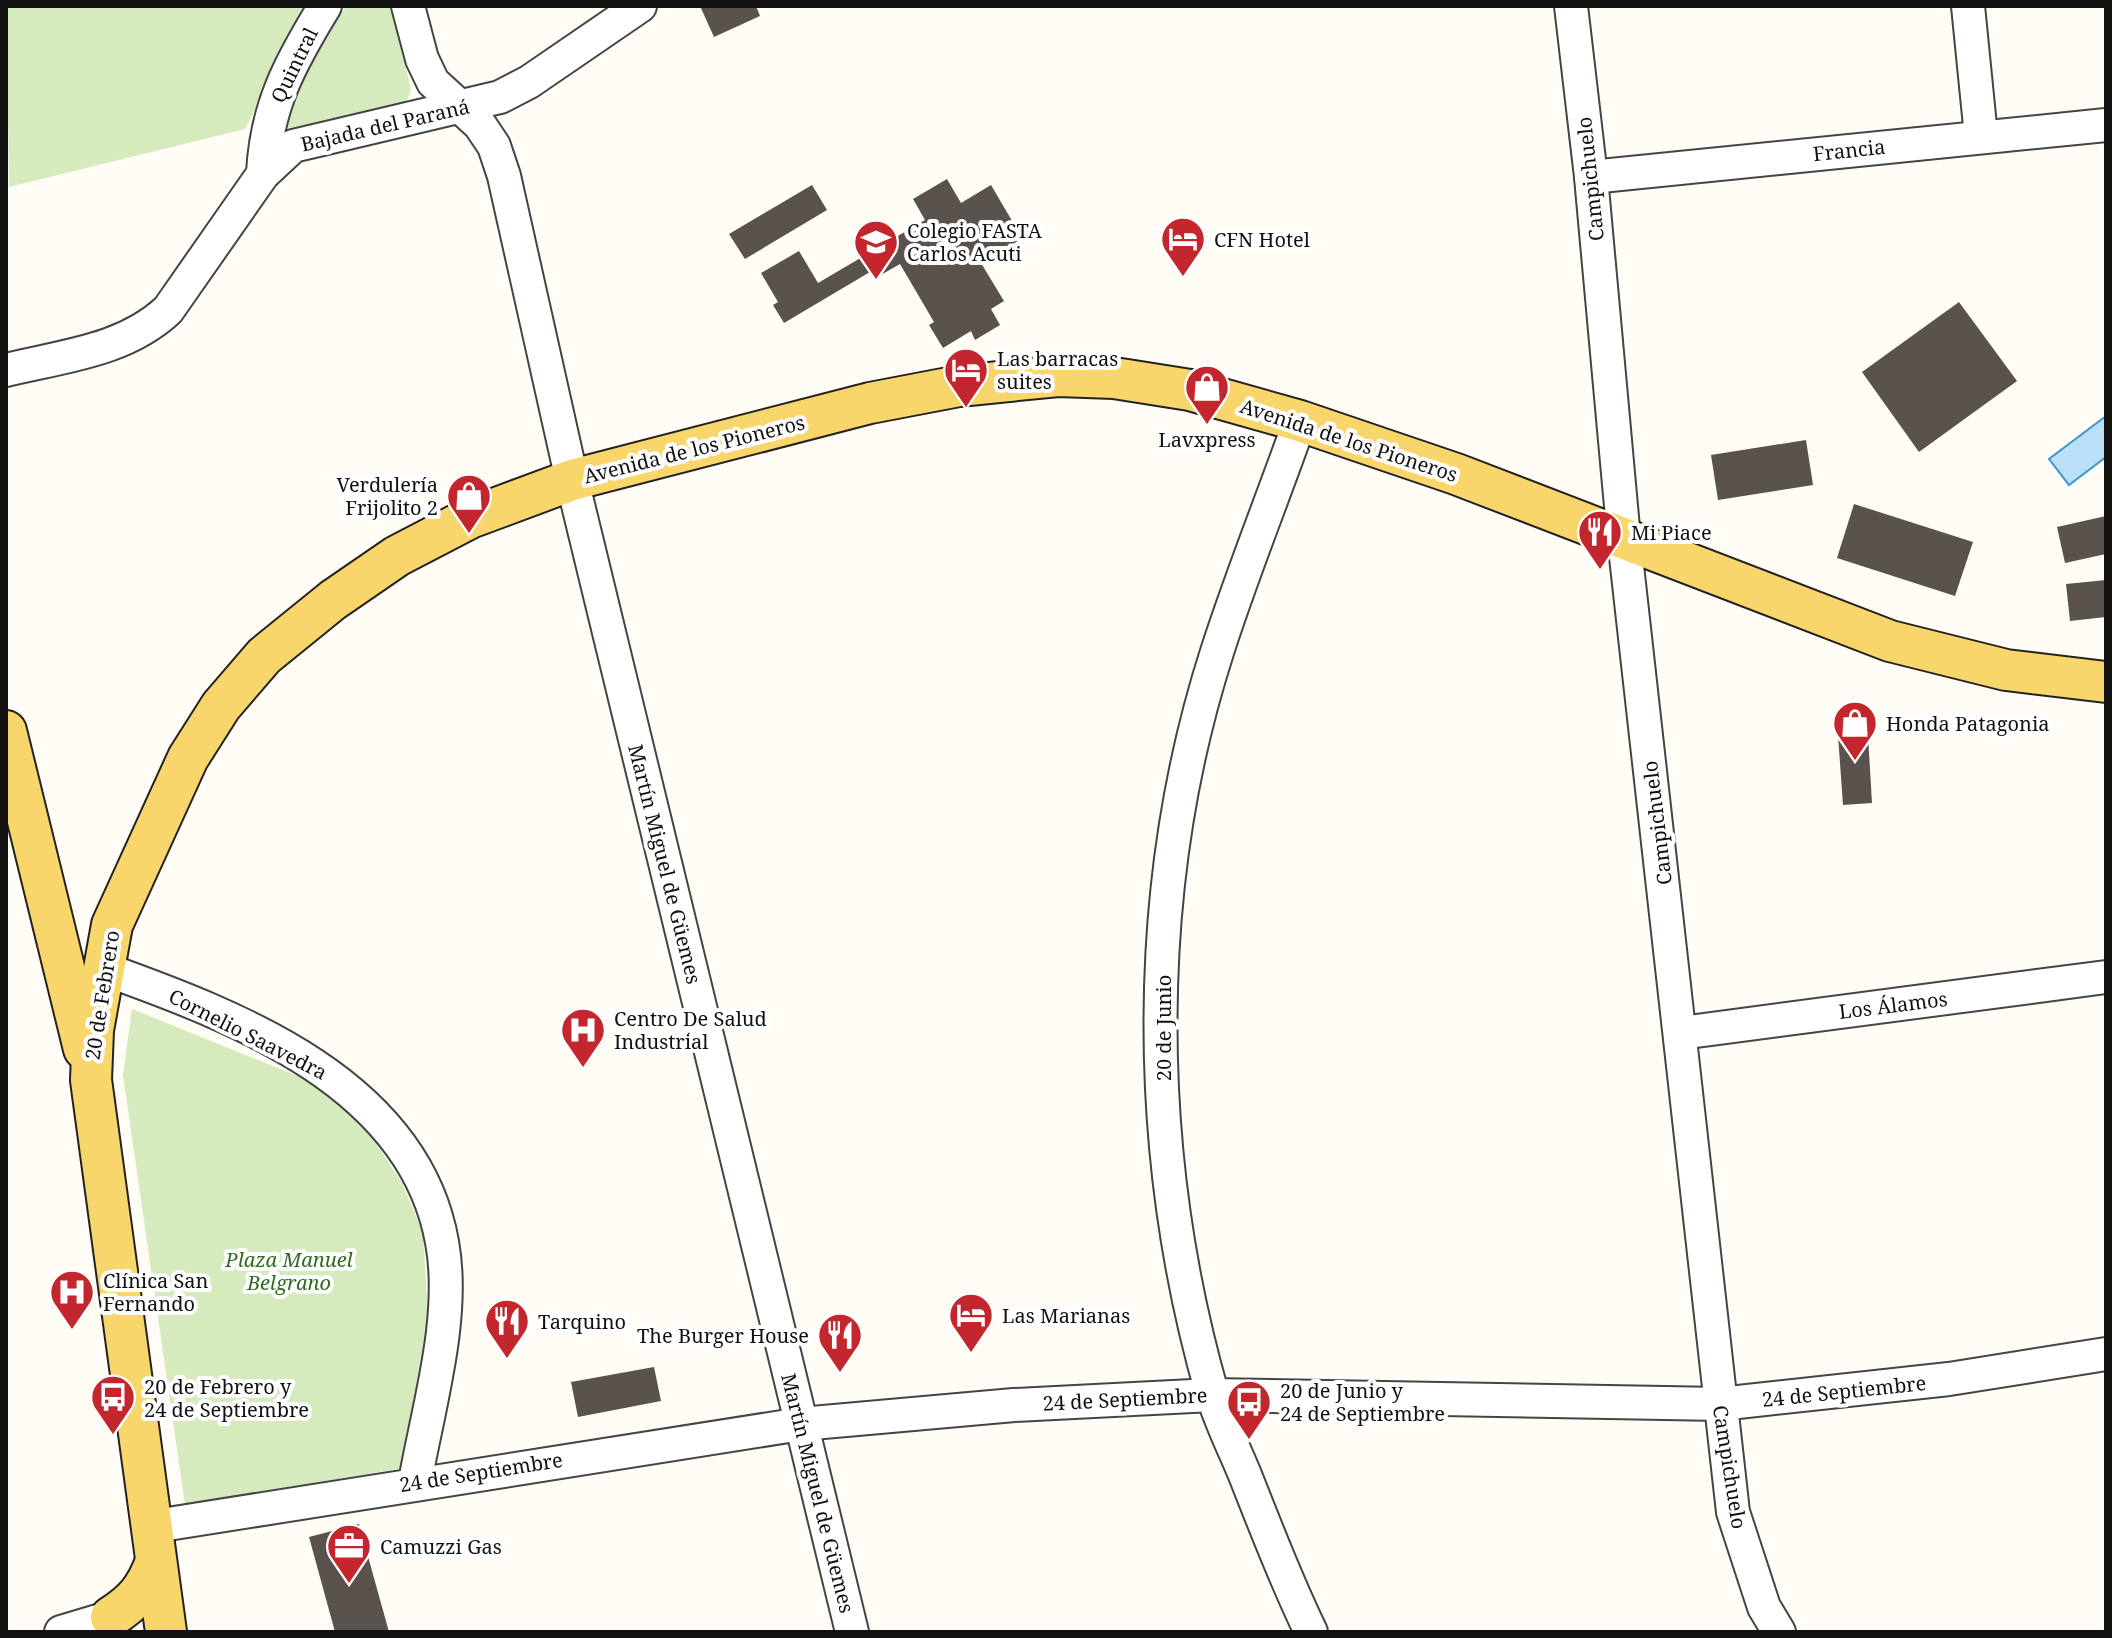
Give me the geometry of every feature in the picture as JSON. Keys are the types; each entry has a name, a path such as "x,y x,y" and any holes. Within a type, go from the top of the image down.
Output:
{"main road":[{"name":"Avenida de los Pioneros","path":"572,480 870,403 959,386 1058,376 1114,378 1190,390 1300,421 1456,474 1890,641 1944,657 2105,687"},
{"name":"20 de Febrero","path":"166,1632 91,1080 93,1030 112,925 188,758 221,706 264,656 333,600 397,556 470,518 572,480"},
{"path":"6,731 91,1080"},
{"path":"60,948 104,969"},
{"path":"111,1617 134,1602 146,1586 152,1546"},
{"path":"111,1617 137,1620 156,1632"}],"street":[{"name":"Quintral","path":"263,174 265,134 273,103 325,6"},
{"path":"408,6 422,59 433,82 459,108"},
{"name":"Bajada del Paraná","path":"6,370 130,339 151,326 168,310 263,174 293,146 500,97 529,82 640,6"},
{"name":"Campichuelo","path":"1571,6 1591,177 1624,539 1733,1512 1764,1607 1779,1632"},
{"path":"1968,6 1981,136"},
{"name":"Martín Miguel de Güemes","path":"459,108 480,125 494,146 504,176 572,480 852,1632"},
{"name":"Francia","path":"1591,177 2106,125"},
{"name":"20 de Junio","path":"1300,421 1216,654 1183,790 1166,909 1161,988 1167,1157 1177,1239 1212,1395 1311,1632"},
{"name":"Cornelio Saavedra","path":"104,969 177,994 338,1080 386,1124 427,1185 443,1243 444,1323 415,1482"},
{"name":"Los Álamos","path":"1681,1033 2106,977"},
{"name":"24 de Septiembre","path":"152,1546 415,1482 801,1424 1014,1405 1212,1395 1720,1404 1949,1379 2106,1354"},
{"path":"61,1632 111,1617"}],"green space":[{"path":"6,6 309,6 245,129 9,187"},
{"path":"346,6 392,6 411,90 406,103 397,110 288,128 282,125 280,118"},
{"name":"Plaza Manuel Belgrano","path":"132,1009 320,1085 366,1128 402,1183 423,1233 428,1314 402,1468 185,1505 123,1075"}],"water":[{"path":"2106,416 2106,457 2069,485 2049,459"}],"building":[{"path":"700,6 756,6 760,16 714,37"},
{"path":"947,179 961,203 991,185 1018,231 1014,233 1018,241 981,263 1004,301 991,309 1000,325 975,340 971,331 943,348 929,325 934,322 900,264 879,276 875,269 784,323 773,305 778,302 761,273 799,251 818,283 925,220 913,199"},
{"path":"812,185 827,210 745,259 729,234"},
{"path":"1959,302 2017,381 1919,452 1862,372"},
{"path":"1806,440 1813,485 1718,500 1711,455"},
{"path":"1854,504 1973,542 1955,596 1837,558"},
{"path":"2106,516 2106,554 2065,563 2057,527"},
{"path":"2106,580 2106,617 2070,621 2066,584"},
{"name":"Honda Patagonia","path":"1867,719 1872,803 1843,805 1837,721"},
{"path":"654,1367 661,1401 578,1417 571,1382"},
{"name":"Camuzzi Gas","path":"359,1524 389,1632 335,1632 309,1537"}],"place":[{"name":"CFN Hotel","path":"1183,278"},
{"name":"Colegio FASTA Carlos Acuti","path":"876,281"},
{"name":"Las barracas suites","path":"966,409"},
{"name":"Lavxpress","path":"1207,426"},
{"name":"Verdulería Frijolito 2","path":"469,535"},
{"name":"Mi Piace","path":"1600,571"},
{"name":"Honda Patagonia","path":"1855,762"},
{"name":"Centro De Salud Industrial","path":"583,1069"},
{"name":"Clínica San Fernando","path":"72,1331"},
{"name":"Las Marianas","path":"971,1354"},
{"name":"Tarquino","path":"507,1360"},
{"name":"The Burger House","path":"840,1374"},
{"name":"20 de Febrero y 24 de Septiembre","path":"113,1436"},
{"name":"20 de Junio y 24 de Septiembre","path":"1249,1441"},
{"name":"Camuzzi Gas","path":"349,1585"}]}
